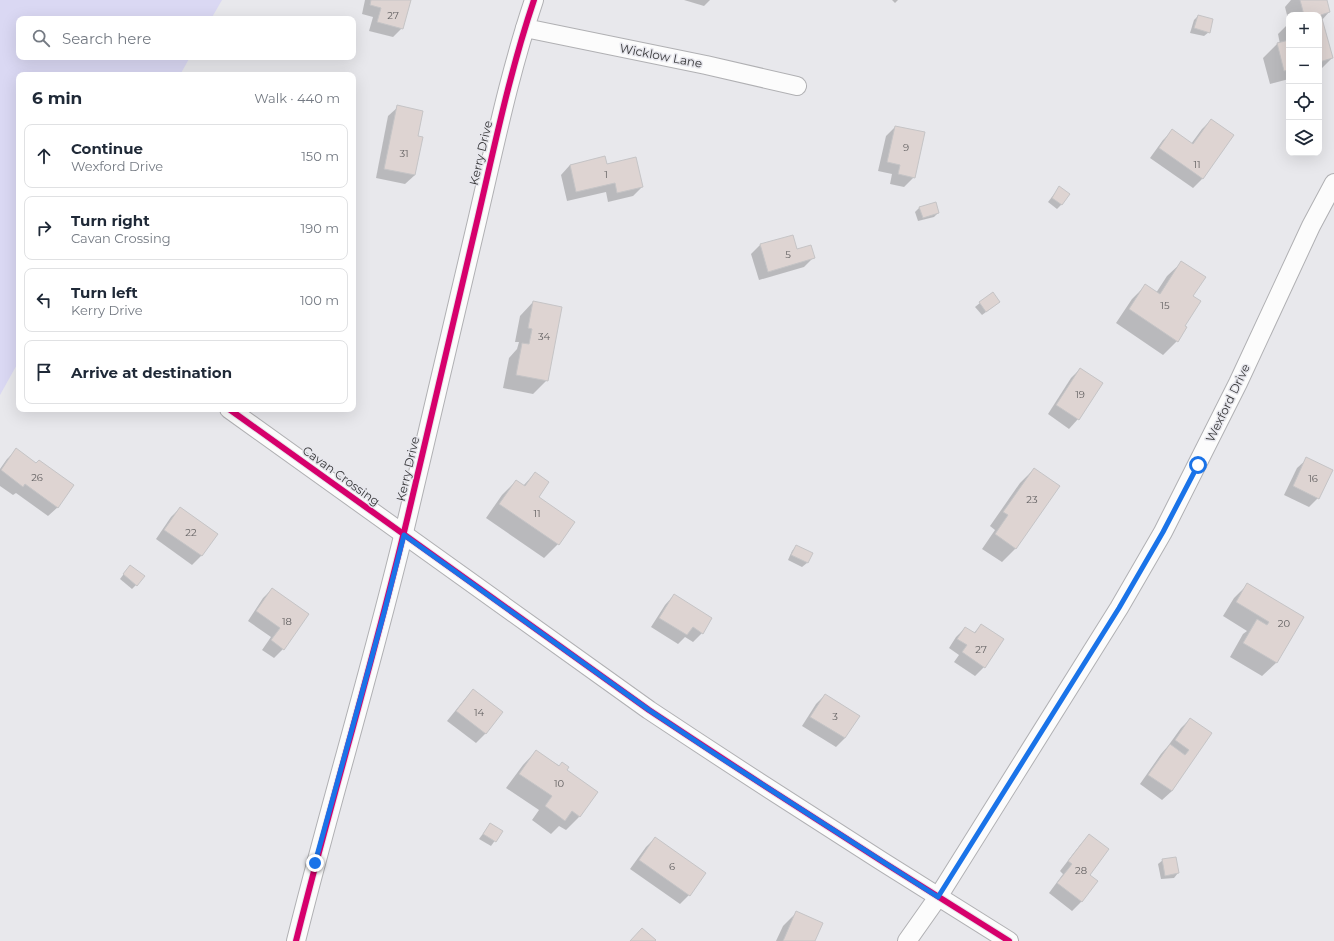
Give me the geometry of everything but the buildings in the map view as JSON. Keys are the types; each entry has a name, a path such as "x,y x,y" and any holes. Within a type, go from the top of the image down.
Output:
{"street":[{"name":"Kerry Drive","path":"296,941 315,863 404,535 503,110 534,0"},
{"name":"Wicklow Lane","path":"525,28 706,65 797,86"},
{"name":"Wexford Drive","path":"907,941 938,897 1119,608 1163,532 1238,383 1311,226 1334,183"},
{"name":"Cavan Crossing","path":"233,412 649,710 938,897 1010,941"}],"shaded area":[{"path":"0,0 222,0 213,16 16,16 16,60 188,60 182,72 16,72 16,366 0,395"}],"cycle path":[{"path":"296,941 397,562 503,108 525,27 534,0"},
{"path":"233,412 649,710 828,827 1009,941"}],"route":[{"path":"315,863 404,535 649,710 938,897 1119,608 1163,532 1198,465"}]}
